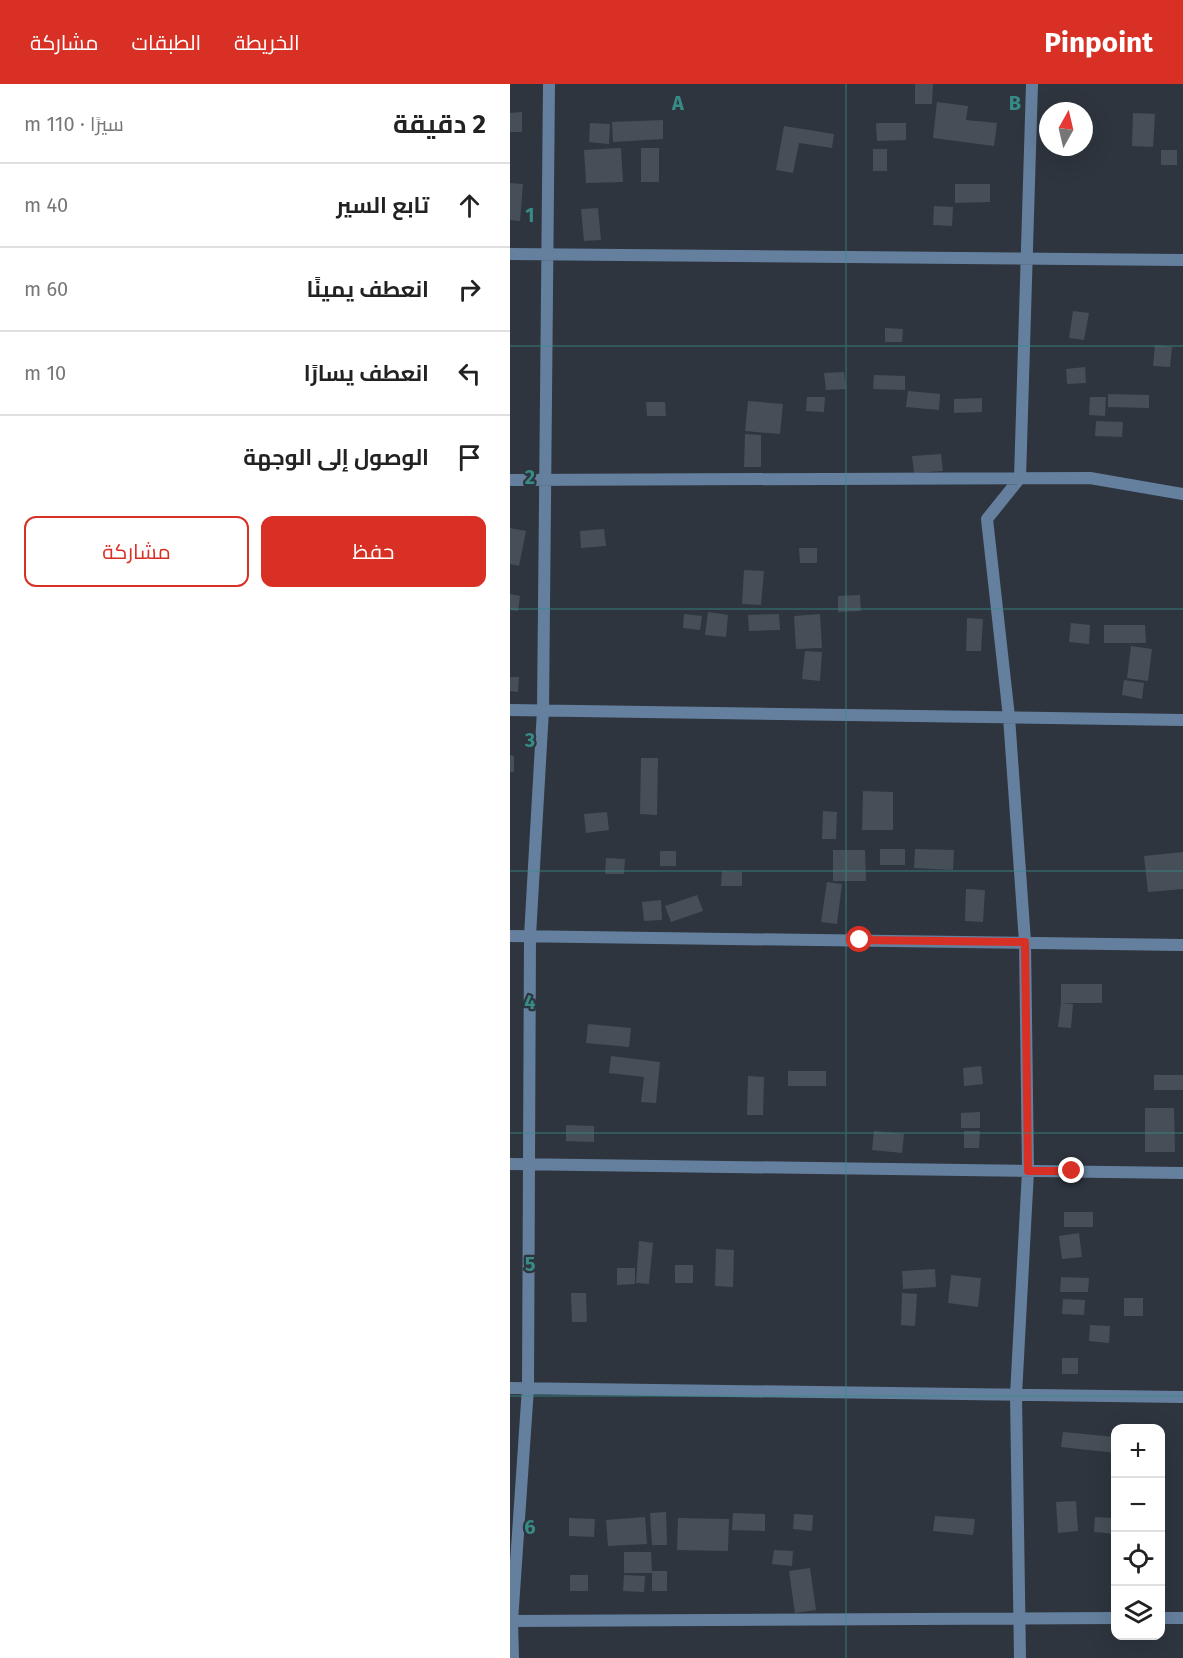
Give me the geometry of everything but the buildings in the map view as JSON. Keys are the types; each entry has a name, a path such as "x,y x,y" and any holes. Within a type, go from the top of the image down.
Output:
{"street":[{"path":"513,1658 511,1621 528,1388 530,936 543,710 549,84"},
{"path":"1020,1658 1016,1395 1028,1171 1025,942 1009,717 987,519 1020,478 1032,84"},
{"path":"510,254 1183,260"},
{"path":"510,480 1090,478 1183,494"},
{"path":"510,710 1183,720"},
{"path":"510,936 1183,945"},
{"path":"510,1164 1183,1173"},
{"path":"510,1388 1183,1397"},
{"path":"511,1621 1111,1618"},
{"path":"1165,1618 1183,1618"}],"route":[{"path":"860,940 1025,942 1028,1171 1072,1171"}]}
